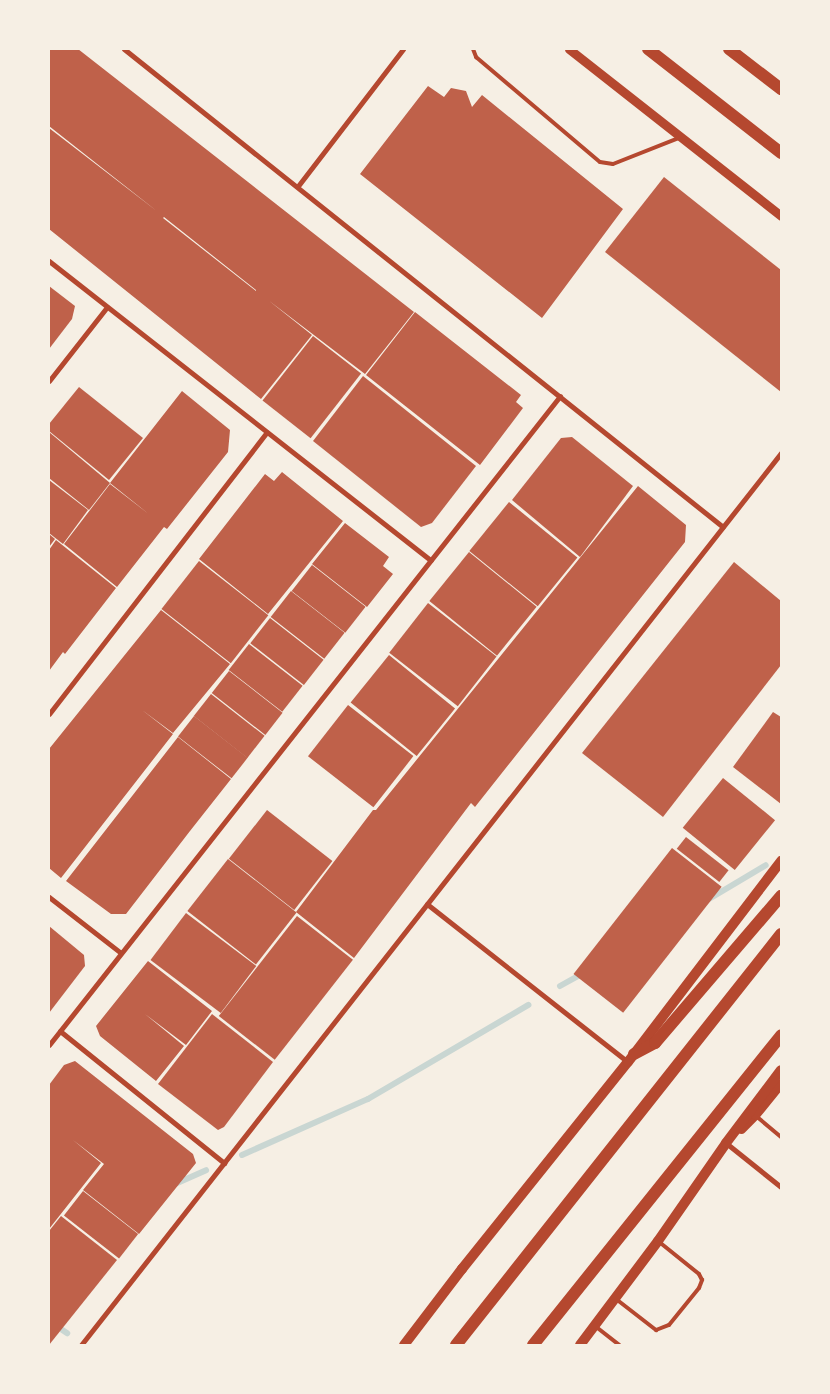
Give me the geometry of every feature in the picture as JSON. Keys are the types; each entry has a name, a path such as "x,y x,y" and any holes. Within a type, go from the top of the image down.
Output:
{"main road":[{"path":"648,49 781,153"},
{"path":"729,49 781,89"},
{"path":"404,1345 462,1269 631,1058 781,860"},
{"path":"631,1058 655,1043 781,896"},
{"path":"456,1345 781,934"},
{"path":"533,1345 781,1035"},
{"path":"580,1345 658,1241 726,1143 781,1070"}],"street":[{"path":"124,49 298,186 723,528"},
{"path":"298,186 403,49"},
{"path":"569,49 781,216"},
{"path":"49,261 431,560"},
{"path":"49,382 107,307"},
{"path":"49,1045 560,396"},
{"path":"49,714 267,432"},
{"path":"81,1345 781,453"},
{"path":"49,897 121,954"},
{"path":"427,904 631,1058"},
{"path":"60,1031 224,1162"},
{"path":"781,1083 755,1115 726,1143 781,1187"}],"lane":[{"path":"473,49 476,56 600,162 612,164 681,138"},
{"path":"755,1115 781,1137"},
{"path":"615,1299 656,1330 669,1325 700,1288 702,1280 699,1274 658,1241"},
{"path":"595,1326 619,1345"}],"building":[{"path":"49,49 78,49 414,312 365,374 268,300 312,335 261,399 49,229 49,128 158,212 49,126","holes":["164,217 256,291 163,218"]},
{"path":"428,86 444,97 451,88 466,91 472,107 482,95 623,209 542,318 360,174"},
{"path":"664,177 781,270 781,392 605,252"},
{"path":"49,286 75,306 72,319 49,349"},
{"path":"415,312 521,395 516,402 523,408 480,465 366,375"},
{"path":"313,336 361,374 311,438 263,401"},
{"path":"363,376 476,466 432,523 421,527 313,441"},
{"path":"79,387 143,438 109,480 49,431 49,424"},
{"path":"182,391 230,430 228,452 167,529 164,527 117,587 64,544 110,484 150,515 110,483"},
{"path":"49,432 110,483 89,510 49,478"},
{"path":"572,437 633,486 580,557 512,500 561,438"},
{"path":"282,472 343,521 268,614 199,559 265,474 274,481"},
{"path":"49,480 88,510 63,544 49,533"},
{"path":"638,486 686,525 685,542 475,807 471,803 354,958 296,912 373,810 376,810"},
{"path":"509,502 577,557 538,606 469,551"},
{"path":"345,523 389,557 383,566 393,574 367,607 312,564"},
{"path":"49,534 55,539 49,547"},
{"path":"56,540 116,588 65,654 63,652 49,671 49,550"},
{"path":"469,552 537,607 497,656 429,601"},
{"path":"199,561 268,615 231,663 161,609"},
{"path":"734,562 781,601 781,665 663,817 582,753"},
{"path":"312,565 366,607 345,633 292,591"},
{"path":"291,591 345,633 324,659 271,617"},
{"path":"428,603 497,657 458,706 389,653"},
{"path":"161,610 230,664 173,733 142,710 173,734 61,878 49,868 49,749"},
{"path":"270,618 324,660 304,685 250,643"},
{"path":"249,644 303,686 282,712 229,670"},
{"path":"389,655 455,708 417,756 351,702"},
{"path":"229,671 283,713 265,735 212,693"},
{"path":"211,694 265,736 247,758 194,716"},
{"path":"348,705 413,756 373,807 308,756"},
{"path":"773,712 781,717 781,804 733,767"},
{"path":"194,716 248,758 232,778 178,736"},
{"path":"178,737 231,779 126,914 111,914 66,881"},
{"path":"723,778 775,820 735,870 683,828"},
{"path":"267,810 332,861 294,910 229,859"},
{"path":"686,837 729,870 719,882 677,849"},
{"path":"672,848 722,887 623,1013 573,974"},
{"path":"228,859 297,913 256,965 187,911"},
{"path":"186,913 256,966 221,1013 150,960"},
{"path":"297,916 353,960 275,1060 219,1016"},
{"path":"49,926 84,955 85,966 49,1013"},
{"path":"148,961 212,1011 186,1045 145,1014 184,1046 156,1081 100,1036 96,1026"},
{"path":"212,1014 273,1062 224,1127 218,1130 158,1084"},
{"path":"75,1061 193,1154 196,1163 139,1234 83,1190 104,1164 73,1140 101,1163 49,1229 49,1085 64,1065"},
{"path":"83,1191 138,1234 119,1259 64,1215"},
{"path":"61,1216 117,1260 49,1345 49,1231"}],"waterway":[{"path":"709,899 766,865"},
{"path":"560,986 582,974"},
{"path":"242,1155 368,1099 528,1005"},
{"path":"175,1184 206,1170"},
{"path":"49,1321 67,1333"}]}
